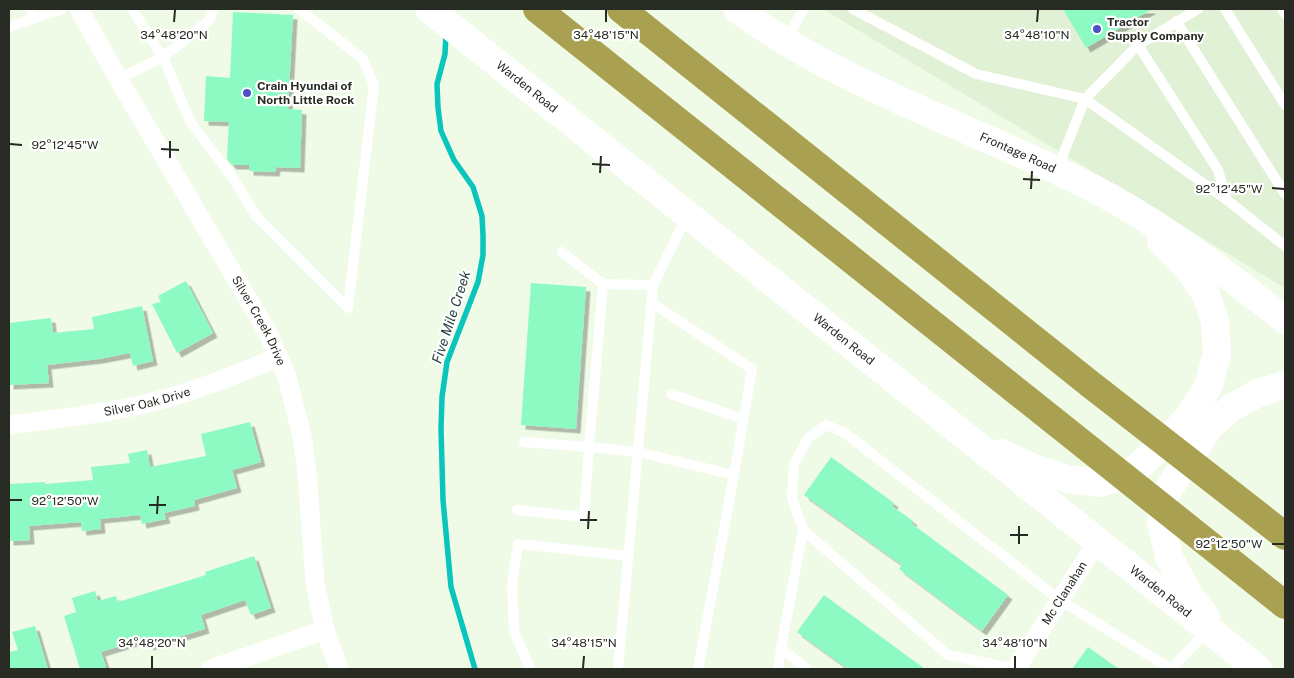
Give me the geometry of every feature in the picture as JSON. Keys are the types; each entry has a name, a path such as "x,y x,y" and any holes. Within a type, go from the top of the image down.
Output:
{"highway":[{"path":"537,9 1285,605"},
{"path":"621,9 1082,378 1285,536"}],"main road":[{"name":"Warden Road","path":"429,9 1258,669"},
{"name":"Frontage Road","path":"737,9 785,40 846,74 1057,170 1129,208 1209,261 1285,320"},
{"path":"962,434 1031,467 1067,479 1100,483 1131,473 1188,418 1208,386 1215,362 1217,354 1215,322 1206,294 1188,269 1129,208"},
{"path":"1233,649 1189,595 1169,557 1161,523 1164,496 1210,426 1231,408 1258,393 1285,384"}],"street":[{"name":"Silver Creek Drive","path":"79,9 118,79 268,333 287,377 302,436 307,472 315,582 326,630 339,669"},
{"name":"Silver Oak Drive","path":"9,425 122,409 177,395 223,380 278,357"},
{"name":"Mc Clanahan","path":"1016,669 1097,542"},
{"path":"211,669 326,630"}],"lane":[{"path":"9,27 33,13 62,9"},
{"path":"132,9 163,57 191,122 234,179 256,216 348,308 374,85 363,59 299,9"},
{"path":"118,79 163,57 210,21 213,9"},
{"path":"785,40 804,9"},
{"path":"853,9 976,74 1085,99 1227,200 1285,246"},
{"path":"1057,170 1085,99 1138,45 1198,9"},
{"path":"1225,9 1285,105"},
{"path":"1282,9 1285,14"},
{"path":"1176,21 1285,194"},
{"path":"1138,45 1218,170 1227,200"},
{"path":"618,669 653,286 687,215"},
{"path":"562,252 603,284 653,286"},
{"path":"517,510 584,517 603,284"},
{"path":"652,303 752,369 698,669"},
{"path":"671,394 743,420"},
{"path":"778,669 803,530 792,498 794,464 808,438 826,425 845,432 1060,600 1171,668 1208,630"},
{"path":"524,442 638,452 734,475"},
{"path":"803,530 948,655 1016,669"},
{"path":"530,669 514,631 512,584 518,544 628,556"},
{"path":"781,648 807,669"}],"shaded area":[{"path":"823,9 1285,9 1285,288"}],"building":[{"name":"Tractor Supply Company","path":"1063,9 1152,9 1086,48"},
{"name":"Crain Hyundai of North Little Rock","path":"233,12 293,15 288,109 302,110 300,168 276,167 275,172 249,171 249,165 232,165 227,159 229,122 204,121 206,76 230,78"},
{"path":"186,281 213,333 177,353 152,304 161,302 158,296"},
{"path":"531,283 586,287 576,429 521,425"},
{"path":"142,306 153,361 133,366 130,353 99,359 47,365 49,383 9,385 9,323 51,318 53,333 94,329 92,317"},
{"path":"250,422 261,462 232,470 237,488 194,500 195,506 164,513 166,519 142,524 140,515 100,519 101,529 82,531 81,522 29,526 30,540 9,541 9,484 45,482 45,484 93,480 91,467 130,463 128,454 147,450 150,467 206,456 201,434"},
{"path":"831,457 894,503 892,506 913,521 911,523 1008,595 982,631 899,569 902,565 804,495"},
{"path":"254,556 271,608 251,615 245,600 201,615 205,629 149,646 146,638 101,652 106,667 80,669 64,616 76,612 72,598 95,591 98,601 116,596 118,602 206,575 205,572"},
{"path":"824,595 925,669 848,669 797,632"},
{"path":"35,626 48,669 9,669 9,652 18,650 12,632"},
{"path":"1088,647 1119,669 1072,669"}],"waterway":[{"name":"Five Mile Creek","path":"446,33 445,54 437,84 441,131 454,160 473,187 482,216 483,235 483,255 478,282 447,362 442,397 441,429 443,500 451,587 475,669"}],"place":[{"name":"Tractor Supply Company","path":"1097,29"},
{"name":"Crain Hyundai of North Little Rock","path":"247,93"}]}
